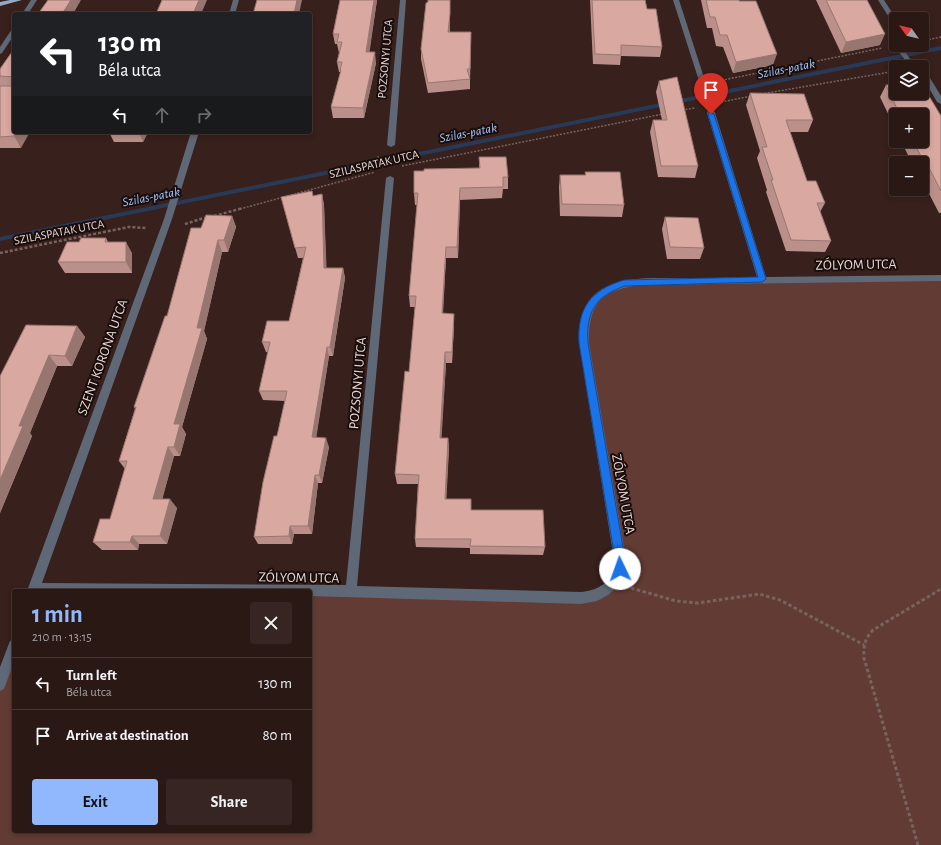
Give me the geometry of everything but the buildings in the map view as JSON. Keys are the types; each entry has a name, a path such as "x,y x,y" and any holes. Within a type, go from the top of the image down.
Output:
{"main road":[{"path":"0,4 19,0"}],"street":[{"path":"0,4 3,0"},
{"path":"26,12 34,0"},
{"path":"233,12 236,0"},
{"name":"POZSONYI UTCA","path":"391,145 403,0"},
{"path":"676,0 703,84"},
{"path":"881,0 889,13"},
{"path":"0,52 12,33"},
{"path":"929,82 941,102"},
{"path":"711,114 762,279"},
{"name":"SZENT KORONA UTCA","path":"33,589 168,219 194,134"},
{"name":"POZSONYI UTCA","path":"351,591 390,178"},
{"name":"ZÓLYOM UTCA","path":"312,591 581,598 594,597 604,591 613,582 620,569 619,553 584,343 583,328 590,305 610,288 624,283 762,279 941,278"},
{"path":"0,685 12,651"}],"path":[{"path":"929,39 941,37"},
{"path":"703,84 889,47"},
{"path":"717,103 802,86 889,72"},
{"path":"678,111 701,106"},
{"name":"SZILASPATAK UTCA","path":"396,167 670,113"},
{"name":"SZILASPATAK UTCA","path":"0,253 129,227 164,229 380,170 378,154"},
{"path":"613,582 676,601 698,603 759,594 780,600 864,644"},
{"path":"918,845 864,658 864,644 866,638 873,630 941,589"}],"shaded area":[{"path":"941,278 941,845 0,845 0,685 12,651 12,833 312,833 312,591 593,597 620,569 584,343 590,305 624,283"}],"waterway":[{"name":"Szilas-patak","path":"0,239 941,48"}],"route":[{"path":"620,569 619,553 584,343 583,328 590,305 610,288 624,283 762,279 711,114"}]}
